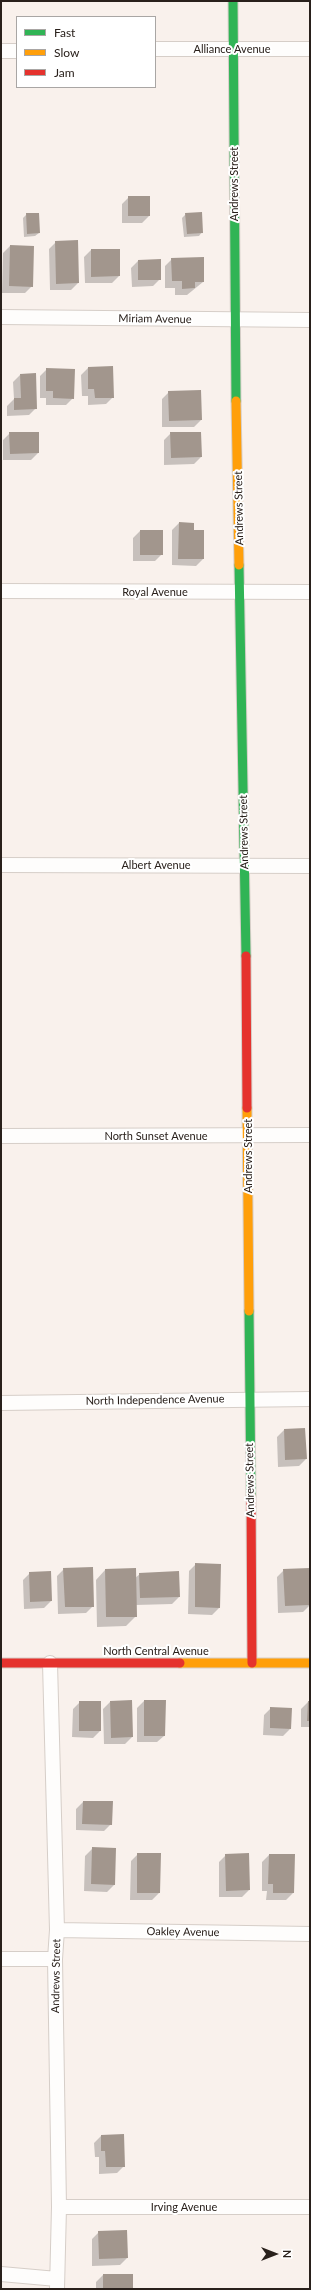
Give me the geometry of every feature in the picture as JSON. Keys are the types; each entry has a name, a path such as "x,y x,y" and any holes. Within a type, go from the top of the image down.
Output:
{"street":[{"name":"Andrews Street","path":"233,1 234,320 241,592 245,865 252,1664"},
{"name":"Alliance Avenue","path":"156,49 310,49"},
{"path":"1,51 16,50"},
{"name":"Miriam Avenue","path":"1,317 310,320"},
{"name":"Royal Avenue","path":"1,592 310,592"},
{"name":"Albert Avenue","path":"1,865 310,866"},
{"name":"North Sunset Avenue","path":"1,1136 310,1135"},
{"name":"North Independence Avenue","path":"1,1403 249,1398 310,1399"},
{"name":"North Central Avenue","path":"1,1663 310,1663"},
{"name":"Andrews Street","path":"50,1663 57,1930 55,1959 58,2207 57,2284"},
{"name":"Oakley Avenue","path":"57,1930 310,1934"},
{"path":"1,1959 55,1959"},
{"name":"Irving Avenue","path":"58,2207 310,2207"},
{"path":"1,2274 57,2284"}],"building":[{"path":"128,196 150,196 150,216 128,216"},
{"path":"202,212 203,233 187,234 185,213"},
{"path":"26,213 39,213 40,233 27,234"},
{"path":"78,240 79,283 56,284 55,241"},
{"path":"10,245 34,246 33,287 9,286"},
{"path":"91,249 120,249 120,276 91,277"},
{"path":"204,257 204,282 195,282 195,288 182,289 182,281 172,281 171,258"},
{"path":"161,259 161,280 138,280 138,260"},
{"path":"113,366 114,398 95,398 94,389 88,389 88,367"},
{"path":"46,368 75,369 74,399 53,398 53,391 46,391"},
{"path":"36,373 37,409 14,410 14,398 21,398 20,374"},
{"path":"201,390 202,420 169,421 168,391"},
{"path":"9,432 39,432 39,453 10,454"},
{"path":"170,432 201,432 202,457 171,458"},
{"path":"179,522 194,523 194,530 204,530 204,559 178,559"},
{"path":"140,530 163,530 163,555 140,555"},
{"path":"305,1428 307,1459 285,1460 284,1429"},
{"path":"195,1563 221,1564 220,1608 195,1607"},
{"path":"93,1567 94,1607 65,1607 63,1568"},
{"path":"136,1568 137,1617 106,1617 105,1569"},
{"path":"310,1568 310,1605 285,1606 283,1569"},
{"path":"51,1571 52,1601 30,1602 29,1572"},
{"path":"179,1571 180,1597 140,1598 139,1573"},
{"path":"132,1700 133,1737 111,1738 110,1701"},
{"path":"144,1700 166,1700 165,1736 144,1736"},
{"path":"79,1701 101,1701 101,1731 79,1731"},
{"path":"308,1701 310,1701 310,1721 307,1721"},
{"path":"270,1707 292,1708 291,1729 270,1728"},
{"path":"83,1801 113,1801 112,1825 82,1824"},
{"path":"92,1847 116,1848 115,1885 91,1884"},
{"path":"137,1853 161,1853 160,1893 137,1893"},
{"path":"249,1853 250,1890 226,1891 225,1854"},
{"path":"269,1854 295,1854 294,1893 273,1893 273,1884 268,1884"},
{"path":"124,2134 125,2167 106,2167 105,2151 101,2151 101,2135"},
{"path":"127,2230 128,2258 99,2259 98,2231"},
{"path":"103,2274 133,2274 133,2289 103,2289"}],"traffic: fast":[{"path":"233,1 236,401"},
{"path":"239,565 246,956"},
{"path":"249,1311 251,1496"}],"traffic: slow":[{"path":"236,401 239,565"},
{"path":"247,1108 249,1311"},
{"path":"180,1663 310,1663"}],"traffic: jam":[{"path":"246,956 247,1108"},
{"path":"251,1496 252,1663"},
{"path":"1,1663 180,1663"}]}
